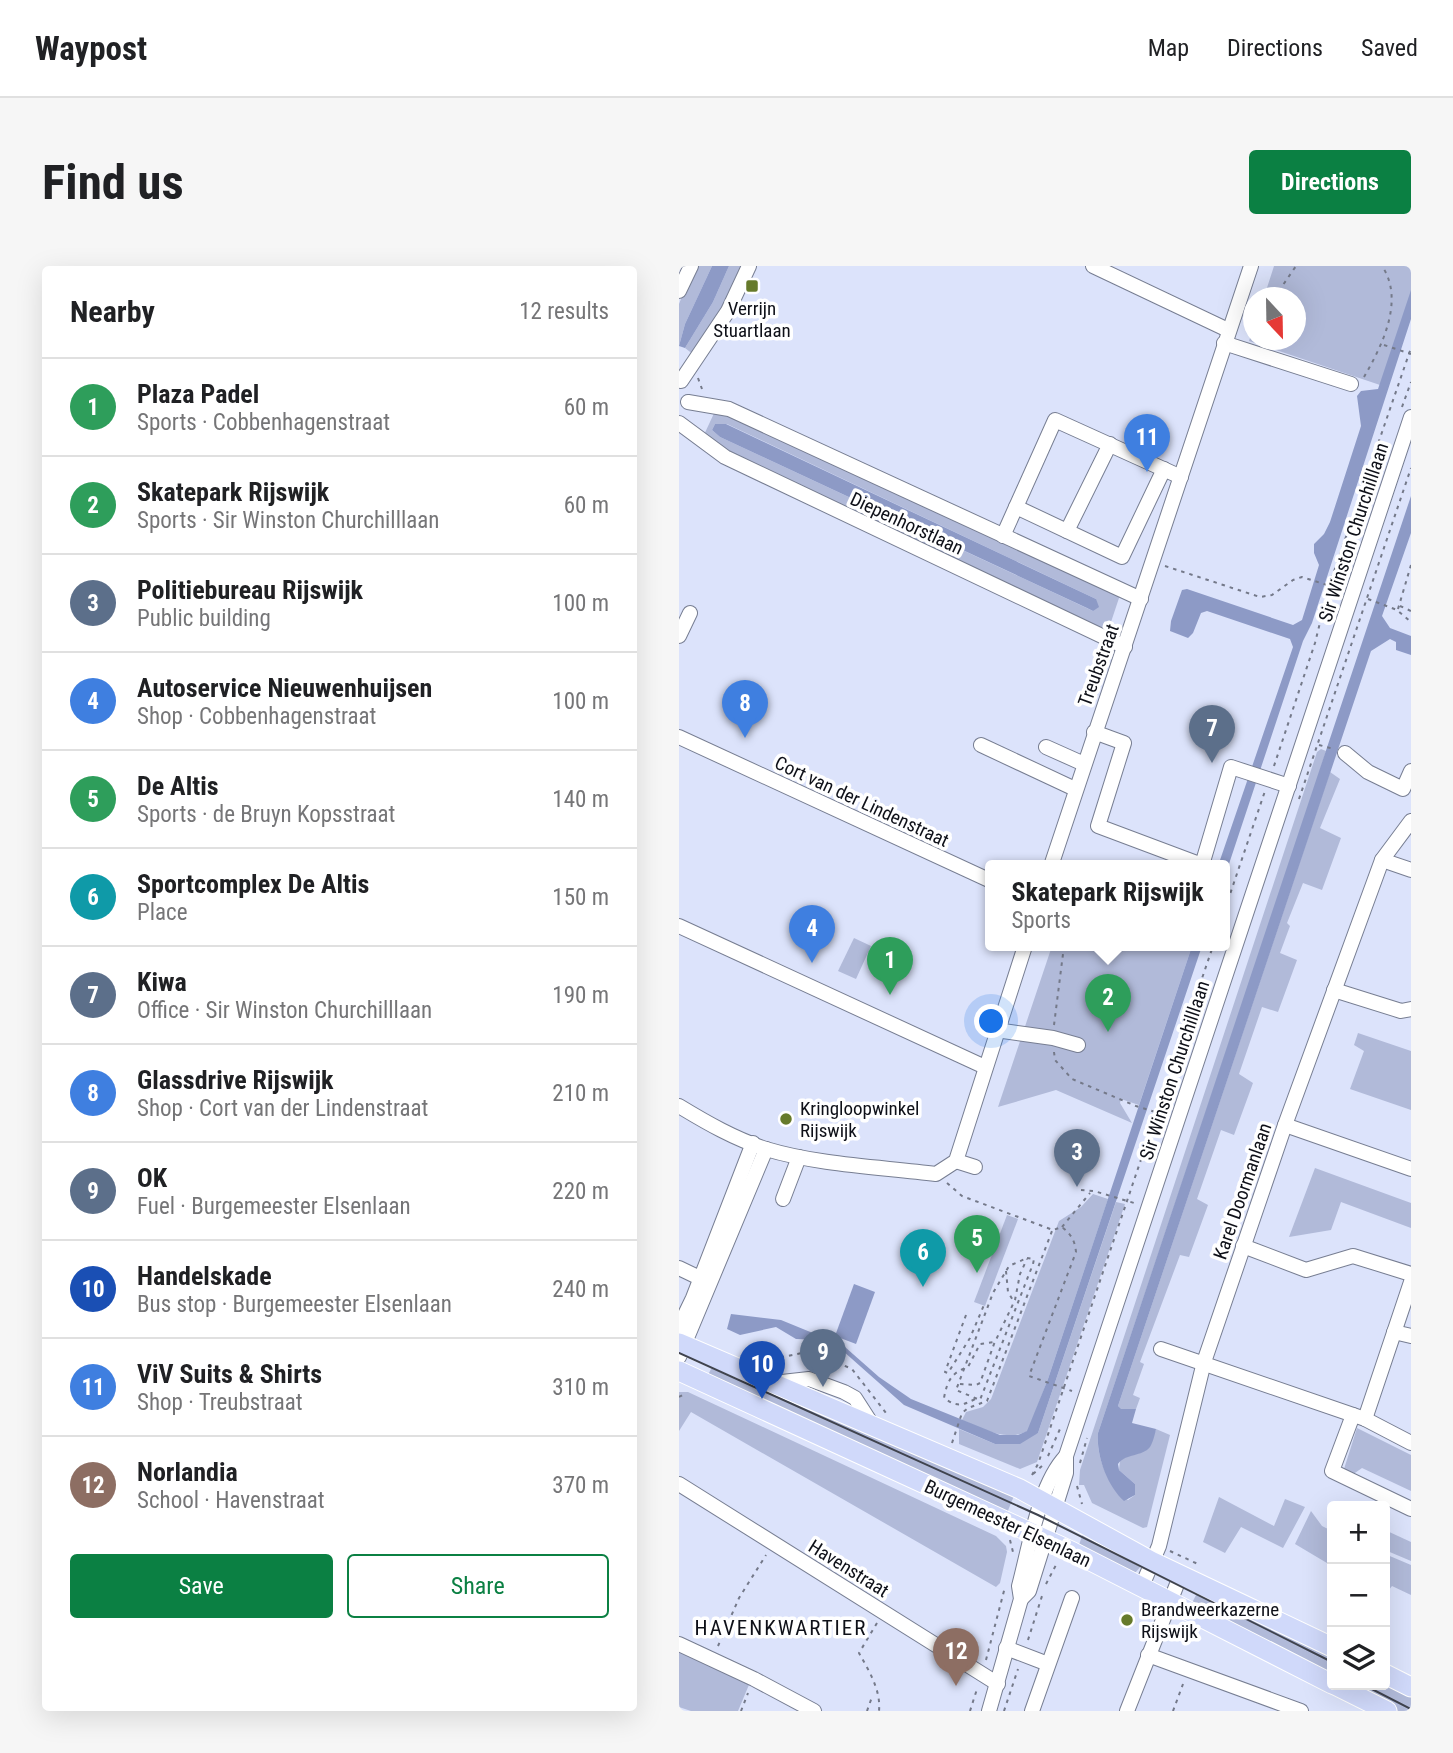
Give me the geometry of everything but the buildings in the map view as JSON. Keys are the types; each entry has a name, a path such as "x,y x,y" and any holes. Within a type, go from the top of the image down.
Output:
{"main road":[{"name":"Burgemeester Elsenlaan","path":"680,1343 1020,1489 1151,1561 1327,1645"},
{"name":"Burgemeester Elsenlaan","path":"679,1371 1142,1586 1327,1681"},
{"path":"1390,1676 1411,1687"},
{"name":"Burgemeester Elsenlaan","path":"1345,1690 1387,1711"}],"street":[{"path":"679,291 691,266"},
{"path":"679,423 685,415 688,402 687,393 680,381 728,311 749,266"},
{"name":"Treubstraat","path":"1053,860 1251,266"},
{"path":"1096,267 1226,337 1351,384"},
{"name":"Diepenhorstlaan","path":"688,402 729,409 1141,600"},
{"name":"Sir Winston Churchilllaan","path":"989,1711 1021,1599 1029,1591 1056,1467 1066,1456 1411,417"},
{"path":"1003,536 1055,420 1181,477"},
{"name":"Diepenhorstlaan","path":"679,423 725,457 1125,647"},
{"path":"1067,531 1110,444"},
{"path":"1016,507 1122,557 1164,469"},
{"path":"679,636 690,613"},
{"path":"1094,732 1124,743 1098,826 1189,860"},
{"name":"Cort van der Lindenstraat","path":"679,737 985,878"},
{"path":"981,745 1075,789"},
{"path":"1047,747 1083,764"},
{"path":"1343,753 1368,772 1403,789 1411,771"},
{"path":"1203,860 1231,766 1290,786"},
{"name":"Karel Doormanlaan","path":"1142,1586 1159,1546 1204,1362 1285,1125 1382,860 1411,821"},
{"path":"1382,860 1411,870"},
{"path":"679,926 985,1067"},
{"path":"679,1106 714,1127 759,1146 799,1157 934,1179 954,1162 1023,951"},
{"path":"1334,990 1401,1011 1411,1009"},
{"path":"996,1030 1053,1038 1078,1045"},
{"path":"1285,1125 1411,1170"},
{"path":"680,1343 759,1146"},
{"path":"783,1199 799,1157"},
{"path":"954,1162 975,1167"},
{"path":"1243,1246 1306,1270 1353,1256 1411,1274"},
{"path":"679,1268 705,1280"},
{"path":"1411,1282 1408,1303 1359,1417 1332,1471 1411,1509"},
{"path":"1394,1332 1411,1336"},
{"path":"1161,1349 1359,1417 1411,1443"},
{"name":"Havenstraat","path":"679,1484 998,1684"},
{"path":"1127,1711 1181,1574"},
{"path":"1032,1711 1072,1598"},
{"path":"679,1644 814,1711"},
{"path":"1006,1648 1048,1664"},
{"path":"1148,1655 1301,1711"}],"path":[{"path":"1282,287 1296,266"},
{"path":"1351,384 1364,376 1383,345 1390,316 1391,292 1386,272 1381,266"},
{"path":"1383,345 1410,354"},
{"path":"1230,890 1260,777 1315,643 1328,586 1411,348"},
{"path":"1154,562 1260,597 1272,594 1293,580 1302,578 1335,588"},
{"path":"1397,610 1411,567"},
{"path":"1367,599 1397,610 1411,622"},
{"path":"1399,606 1411,611"},
{"path":"1320,745 1343,753"},
{"path":"1063,951 1053,1038 1055,1060 1072,1079 1149,1111 1166,1115"},
{"path":"1032,1475 1065,1389 1151,1130 1160,1114 1162,1096 1211,951"},
{"path":"934,1179 962,1196 1053,1230"},
{"path":"1081,1190 1120,1199"},
{"path":"950,1447 962,1413 987,1401 1048,1237 1053,1230 1062,1227 1092,1192"},
{"path":"1062,1227 1075,1242 1076,1252 1029,1376 1073,1392"},
{"path":"1034,1259 1027,1258 1009,1266 993,1293 956,1391 980,1400 1034,1259 1035,1254"},
{"path":"960,1384 976,1385 981,1382 995,1342 1014,1303 1020,1274 1027,1258"},
{"path":"1006,1271 1008,1292 1014,1303"},
{"path":"966,1315 945,1372 948,1373 970,1338 984,1305"},
{"path":"976,1398 962,1406 953,1405 944,1398 951,1377 959,1369 968,1367 979,1343 995,1342"},
{"path":"679,1397 692,1388"},
{"path":"1078,1496 1081,1503"},
{"path":"1010,1541 1014,1554"},
{"path":"712,1660 739,1598 773,1544"},
{"path":"1047,1583 1057,1563"},
{"path":"970,1711 1005,1586"},
{"path":"1004,1711 1043,1595"},
{"path":"879,1711 880,1701 871,1674 859,1653 884,1612"},
{"path":"1173,1711 1188,1669"},
{"path":"741,1711 754,1679"},
{"path":"867,1711 872,1698"}],"shaded area":[{"path":"694,266 712,266 685,324 679,346 679,304"},
{"path":"712,266 729,266 713,302 685,348 679,346 685,324"},
{"path":"729,266 746,266 729,302 694,355 685,348 713,302"},
{"path":"1274,266 1411,266 1411,298 1383,386 1276,350 1306,350 1306,287 1267,287"},
{"path":"1411,290 1411,319 1312,623 1303,641 1230,861 1220,860 1293,647 1290,639 1207,611 1201,613 1193,633 1188,638 1170,631 1171,621 1182,590 1187,589 1293,625 1302,620 1319,565 1314,544 1324,534 1330,522 1361,426 1357,396 1361,391 1378,389"},
{"path":"716,409 1120,595 1108,631 732,456 703,437","holes":["715,424 727,424 1096,599 1093,611 720,437 712,430"]},
{"path":"715,424 726,424 1096,599 1099,607 1093,611 720,437 712,430"},
{"path":"1411,496 1411,533 1382,616 1390,628 1411,636 1411,655 1396,650 1396,642 1390,639 1371,651 1118,1406 1121,1409 1136,1409 1132,1423 1156,1429 1147,1450 1125,1458 1118,1464 1119,1470 1135,1484 1135,1495 1124,1501 1112,1487 1104,1470 1098,1433"},
{"path":"1321,749 1326,751 1315,787 1098,1433 1099,1452 1105,1471 1115,1487 1128,1500 1135,1495 1135,1484 1119,1470 1120,1460 1150,1446 1156,1429 1170,1435 1147,1527 1143,1528 1092,1503 1084,1485 1079,1485 1080,1470 1317,752"},
{"path":"1330,772 1340,779 1320,828 1341,838 1322,890 1303,883 1287,923 1290,926 1280,953 1297,960 1278,1012 1262,1007 1239,1074 1253,1083 1234,1135 1221,1130 1197,1199 1208,1205 1189,1257 1180,1255 1140,1362 1144,1364 1133,1395 1140,1398 1136,1409 1120,1409 1118,1406"},
{"path":"854,938 871,946 856,979 838,971"},
{"path":"1050,951 1190,951 1139,1105 1121,1099 1120,1103 1132,1123 1056,1090 998,1107"},
{"path":"1190,951 1200,951 1038,1433 1020,1444 995,1444 904,1405 843,1351 821,1340 796,1339 776,1327 740,1335 727,1329 731,1314 781,1320 845,1347 879,1377 911,1399 1000,1435 1018,1435 1027,1431 1048,1379"},
{"path":"1358,1033 1411,1051 1411,1110 1350,1089 1364,1051 1354,1045"},
{"path":"1315,1168 1411,1203 1411,1228 1341,1202 1331,1230 1289,1237"},
{"path":"1093,1194 1108,1199 1028,1431 1003,1435 962,1420 966,1412 983,1407 991,1399 1059,1221 1081,1207"},
{"path":"1116,1202 1125,1204 1037,1462 1020,1469 959,1444 959,1429 995,1444 1038,1433"},
{"path":"1007,1215 1018,1219 985,1306 974,1302"},
{"path":"854,1284 875,1292 856,1344 835,1336"},
{"path":"713,1365 1016,1491 1007,1513 707,1377"},
{"path":"679,1392 688,1392 996,1536 1006,1546 1007,1552 1000,1583 996,1587 691,1412 679,1431"},
{"path":"1357,1428 1411,1455 1411,1491 1362,1468 1352,1475 1344,1469"},
{"path":"1219,1497 1274,1526 1285,1499 1305,1507 1283,1548 1241,1527 1225,1553 1203,1542"},
{"path":"1311,1511 1327,1528 1327,1563 1295,1544"},
{"path":"1084,1530 1142,1565 1135,1573 1077,1551"},
{"path":"1390,1532 1411,1542 1411,1561 1390,1552"},
{"path":"1390,1556 1411,1565 1411,1595 1392,1586 1390,1589"},
{"path":"1201,1585 1327,1649 1327,1676 1190,1607"},
{"path":"679,1647 751,1680 738,1711 691,1711 679,1707"},
{"path":"1390,1680 1411,1691 1411,1711 1398,1711 1354,1690 1390,1690"}],"tram line":[{"path":"679,1353 1038,1515 1327,1660"},
{"path":"1374,1690 1411,1709"}],"place":[{"name":"Verrijn Stuartlaan","path":"752,286"},
{"name":"ViV Suits & Shirts","path":"1147,472"},
{"name":"Glassdrive Rijswijk","path":"745,738"},
{"name":"Kiwa","path":"1212,763"},
{"name":"Autoservice Nieuwenhuijsen","path":"812,963"},
{"name":"Plaza Padel","path":"890,995"},
{"name":"Skatepark Rijswijk","path":"1108,1032"},
{"name":"Kringloopwinkel Rijswijk","path":"786,1119"},
{"name":"Politiebureau Rijswijk","path":"1077,1187"},
{"name":"De Altis","path":"977,1273"},
{"name":"Sportcomplex De Altis","path":"923,1287"},
{"name":"OK","path":"823,1387"},
{"name":"Handelskade","path":"762,1399"},
{"name":"Brandweerkazerne Rijswijk","path":"1127,1620"},
{"name":"Norlandia","path":"956,1686"}],"district":[{"name":"HAVENKWARTIER","path":"781,1628"}]}
